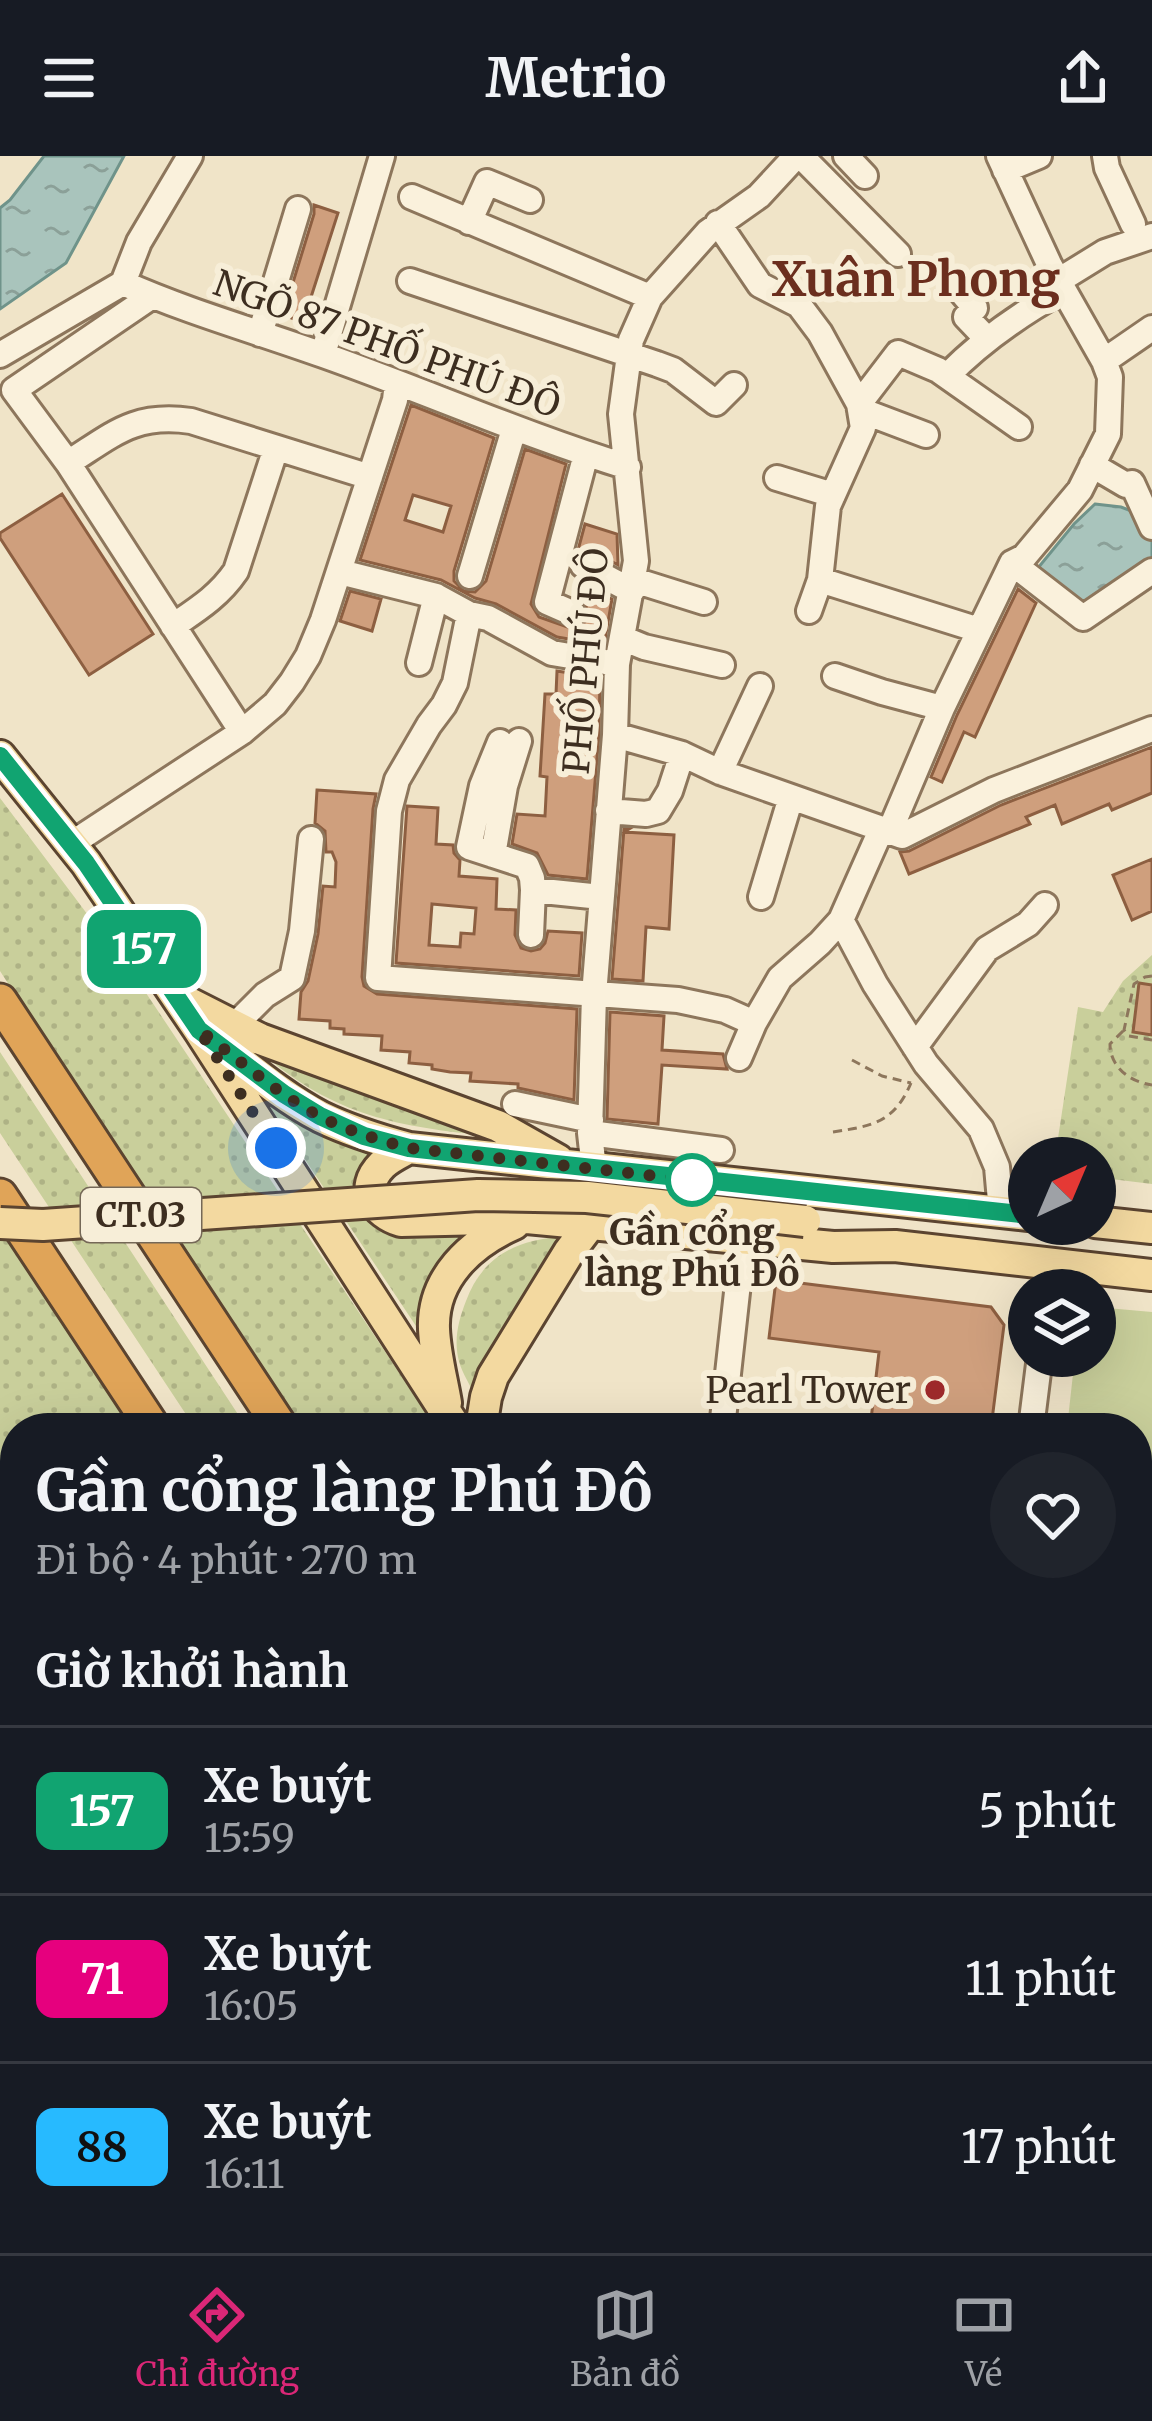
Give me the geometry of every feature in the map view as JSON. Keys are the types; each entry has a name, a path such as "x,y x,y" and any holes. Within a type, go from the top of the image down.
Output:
{"highway":[{"name":"CT.03","path":"0,1001 271,1413"},
{"name":"CT.03","path":"0,1196 143,1413"}],"main road":[{"path":"0,756 71,844 176,995 446,1413"},
{"path":"176,995 233,1027 498,1126 581,1167"},
{"path":"199,1030 320,1116 364,1136 409,1148 1008,1212"},
{"path":"409,1148 380,1166 371,1195 376,1209 401,1221 527,1218 832,1247 895,1246"},
{"path":"0,1223 43,1225 478,1195 587,1197 805,1221 895,1246 1009,1269"},
{"path":"450,1413 434,1334 442,1290 470,1250 527,1218"},
{"path":"485,1413 494,1376 568,1252 591,1223"},
{"path":"1116,1224 1152,1228"},
{"path":"1116,1276 1152,1275"}],"street":[{"path":"0,355 123,283 139,242 190,156"},
{"path":"322,354 382,156"},
{"path":"799,156 898,254"},
{"name":"PHỐ PHÚ ĐÔ","path":"581,1167 591,1126 594,995 620,651 636,562 621,414 632,340 650,297 718,223 759,196 799,156"},
{"path":"846,156 865,176"},
{"path":"739,1058 780,979 841,920 1012,562 1024,557 1080,490 1108,434 1110,377 1104,361 1061,286 1002,163 1039,156"},
{"path":"946,376 986,339 1143,230 1107,168 1105,156"},
{"path":"470,221 487,182 530,200"},
{"path":"412,197 650,297"},
{"path":"260,334 298,209"},
{"path":"718,223 760,285 799,305 820,333 860,407 863,428 828,506 820,580 809,610"},
{"path":"410,281 673,370 716,403 734,385"},
{"name":"NGÕ 87 PHỐ PHÚ ĐÔ","path":"123,283 628,467"},
{"path":"958,288 975,308 966,316 986,339"},
{"path":"152,296 14,390 68,463 242,732"},
{"path":"1104,361 1143,334 1152,360"},
{"path":"860,407 898,353 946,376 1019,427"},
{"path":"71,844 242,732 275,704 308,656 323,620 397,383"},
{"path":"860,407 926,435"},
{"path":"68,463 121,430 165,417 370,477"},
{"path":"470,575 514,429"},
{"path":"173,626 208,603 236,571 276,448"},
{"path":"572,613 547,602 586,454"},
{"path":"1093,465 1132,484 1152,464"},
{"path":"777,478 833,495"},
{"path":"1132,484 1152,526"},
{"path":"1012,562 1083,618 1152,571"},
{"path":"583,565 633,585 704,602"},
{"path":"348,574 436,596 552,653 644,647 722,665"},
{"path":"820,580 979,630"},
{"path":"418,663 436,596"},
{"path":"469,614 455,682 397,780 389,812 378,978 678,1000 725,1010 754,1024"},
{"path":"836,676 942,708"},
{"path":"720,772 760,686"},
{"path":"615,735 682,754 902,836 994,790 1152,729"},
{"path":"510,742 482,786 469,847 527,866 533,890 531,935"},
{"path":"608,811 658,812 682,754"},
{"path":"761,897 791,797"},
{"path":"233,1027 265,995 292,977 302,931 311,839"},
{"path":"533,890 602,897"},
{"path":"915,1047 988,949 1028,924 1045,905"},
{"path":"841,920 915,1047 923,1078 981,1129 1008,1195"},
{"path":"515,1104 591,1126 721,1150"},
{"path":"724,1413 743,1238"},
{"path":"1033,1413 1037,1377"}],"path":[{"path":"1152,976 1134,984 1124,1030 1110,1044 1111,1057 1130,1078 1152,1085"},
{"path":"1124,1030 1129,1036 1152,1040"},
{"path":"852,1060 882,1076 923,1078"},
{"path":"833,1132 874,1126 923,1078"}],"green space":[{"path":"0,798 142,987 426,1413 286,1413 0,971"},
{"path":"1152,955 1152,1184 1116,1180 1116,1137 1058,1137 1078,1007 1103,1012 1123,981"},
{"path":"0,1052 237,1413 185,1413 0,1133"},
{"path":"262,1053 491,1136 369,1115 315,1091"},
{"path":"262,1095 385,1151 356,1185 475,1229 420,1332"},
{"path":"562,1237 498,1335 473,1392 460,1366 457,1342 473,1286 503,1253"},
{"path":"0,1240 21,1240 134,1413 0,1413"},
{"path":"1116,1309 1152,1312 1152,1413 1069,1413 1073,1377 1116,1377"}],"water":[{"path":"44,156 124,156 66,263 0,309 0,208"},
{"path":"1095,504 1142,515 1152,536 1152,562 1081,611 1033,574"}],"building":[{"path":"314,205 338,213 303,322 283,315"},
{"path":"411,405 494,438 454,571 454,581 464,591 475,592 486,581 525,449 566,464 531,604 539,617 573,629 587,619 586,604 577,597 580,588 612,599 604,645 557,637 441,580 360,560","holes":["413,495 451,506 443,532 405,520"]},
{"path":"62,494 153,634 89,675 0,538 0,533"},
{"path":"585,524 617,534 618,565 591,550 578,550"},
{"path":"1018,589 1036,603 975,737 964,732 942,782 931,777"},
{"path":"350,591 381,599 372,631 340,621"},
{"path":"557,671 600,678 587,879 548,875 537,853 512,844 517,814 545,816 547,777 540,776 545,694 556,694"},
{"path":"1152,747 1152,793 1112,810 1109,804 1062,824 1055,805 1026,817 1030,824 909,874 900,852 1001,805"},
{"path":"317,790 376,794 364,986 377,994 577,1009 574,1100 518,1088 518,1084 470,1081 471,1073 432,1069 432,1065 409,1063 410,1052 381,1050 382,1036 344,1034 344,1029 330,1028 330,1021 299,1019 301,992 308,981 318,934 323,886 335,887 336,862 332,852 326,852 325,831 315,823"},
{"path":"407,806 438,808 436,844 453,845 460,860 459,876 497,879 496,909 516,910 515,935 521,948 540,949 548,931 582,933 579,976 396,963","holes":["432,904 476,908 474,934 461,933 460,947 429,945"]},
{"path":"624,829 674,835 669,929 646,927 643,981 612,979"},
{"path":"1152,859 1152,911 1132,920 1113,875"},
{"path":"1139,983 1152,985 1152,1035 1133,1032"},
{"path":"610,1012 664,1016 662,1050 723,1054 727,1069 662,1065 658,1124 607,1119"},
{"name":"Pearl Tower","path":"776,1280 991,1307 1004,1325 993,1413 872,1413 879,1352 769,1338"}],"bus line":[{"name":"157","path":"0,756 86,863 199,1030 284,1094 364,1136 409,1148 1008,1213"}],"place":[{"name":"Gần cổng làng Phú Đô","path":"692,1180"},
{"name":"Pearl Tower","path":"935,1390"}],"district":[{"name":"Xuân Phong","path":"916,279"}],"route":[{"path":"276,1148 199,1030 284,1094 364,1136 409,1148 692,1180"}]}
